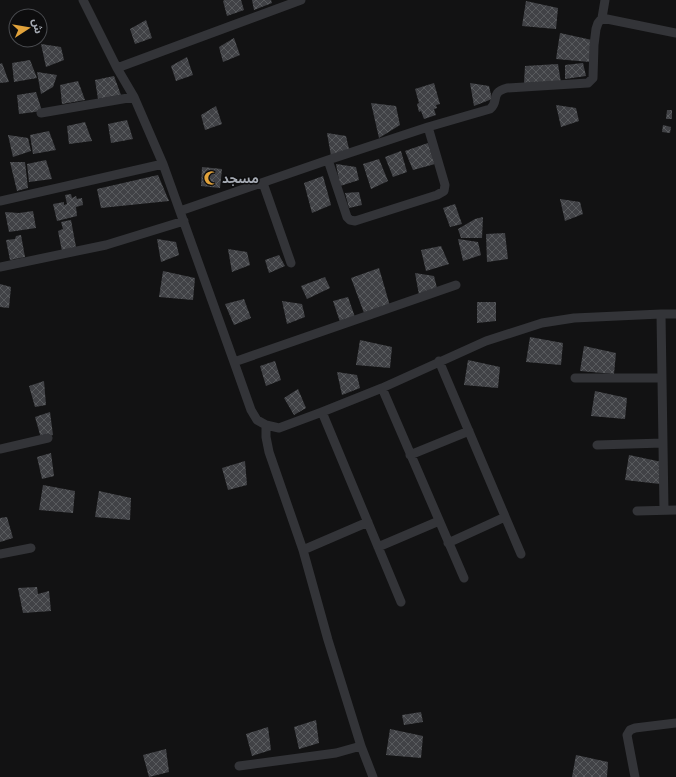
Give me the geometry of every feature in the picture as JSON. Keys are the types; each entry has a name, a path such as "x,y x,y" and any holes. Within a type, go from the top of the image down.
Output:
{"street":[{"path":"83,0 117,68 134,97 163,164 251,410 257,420 266,425 279,428 382,388 486,341 542,323 574,318 676,314"},
{"path":"117,68 301,0"},
{"path":"180,211 428,127 490,109 493,107 495,97 498,92 507,88 588,83 592,78 596,29 602,18 605,0"},
{"path":"602,18 676,33"},
{"path":"41,113 134,97"},
{"path":"328,160 347,217 350,220 355,221 437,195 444,191 445,185 428,127"},
{"path":"0,201 163,164"},
{"path":"263,183 291,263"},
{"path":"0,267 106,245 184,221"},
{"path":"234,362 456,285"},
{"path":"661,314 664,510"},
{"path":"439,362 522,554"},
{"path":"575,378 662,378"},
{"path":"382,388 464,578"},
{"path":"322,412 401,602"},
{"path":"266,425 266,437 269,452 303,550 328,640 361,746 373,777"},
{"path":"410,455 469,430"},
{"path":"0,449 48,438"},
{"path":"597,444 663,443"},
{"path":"638,511 676,510"},
{"path":"448,543 505,517"},
{"path":"378,547 439,521"},
{"path":"303,550 368,522"},
{"path":"0,554 31,548"},
{"path":"635,777 628,735 630,730 635,728 676,723"},
{"path":"239,766 336,753 361,746"}],"building":[{"path":"241,0 244,10 227,16 223,1"},
{"path":"252,0 271,0 272,3 254,10"},
{"path":"526,1 558,8 556,29 522,26"},
{"path":"146,20 152,38 135,44 130,29"},
{"path":"560,33 592,40 590,62 556,59"},
{"path":"234,38 240,55 223,62 219,47"},
{"path":"48,45 61,47 64,60 46,67 42,48 48,48"},
{"path":"187,57 193,75 176,81 171,66"},
{"path":"30,60 37,78 14,82 12,63"},
{"path":"2,63 9,82 0,83 0,64"},
{"path":"583,63 586,76 565,79 565,65"},
{"path":"558,64 561,83 524,83 525,66"},
{"path":"37,72 57,75 53,87 41,94"},
{"path":"114,76 121,95 98,99 95,80"},
{"path":"78,81 85,100 62,104 60,85"},
{"path":"434,83 440,104 436,105 437,108 434,109 436,115 424,119 421,111 419,112 417,104 419,103 415,89"},
{"path":"470,83 489,86 492,99 474,106"},
{"path":"36,92 42,111 19,114 17,95"},
{"path":"371,103 396,106 400,125 379,138"},
{"path":"556,105 576,108 579,121 561,127"},
{"path":"216,106 222,124 205,130 201,115"},
{"path":"667,110 672,110 672,119 666,119"},
{"path":"127,120 133,139 111,143 108,124"},
{"path":"85,122 92,141 69,144 67,126"},
{"path":"663,125 671,127 670,133 662,132"},
{"path":"49,131 56,150 33,154 30,135"},
{"path":"327,133 346,136 349,149 331,156"},
{"path":"8,135 28,138 31,151 13,157"},
{"path":"428,143 435,164 413,170 405,151"},
{"path":"401,151 407,172 393,177 385,157"},
{"path":"379,159 388,181 371,189 363,164"},
{"path":"46,160 52,179 29,182 27,164"},
{"path":"10,162 25,162 28,188 17,191"},
{"path":"336,164 356,167 359,180 340,186"},
{"name":"مسجد","path":"202,167 222,169 220,188 201,186"},
{"path":"158,175 169,201 101,208 97,189"},
{"path":"323,176 331,205 312,213 304,183"},
{"path":"359,192 362,205 349,208 345,193"},
{"path":"71,194 72,198 76,196 77,199 82,198 83,205 76,207 77,216 57,221 53,204 64,202 64,205 67,204 65,195"},
{"path":"560,199 580,202 583,214 565,221"},
{"path":"455,204 462,224 450,227 443,208"},
{"path":"33,211 36,228 9,232 5,212 19,213"},
{"path":"483,217 482,238 461,238 458,229 475,219"},
{"path":"71,220 76,247 62,251 58,231 63,229 61,222"},
{"path":"505,233 508,259 487,262 486,234"},
{"path":"21,235 25,257 10,260 6,240 15,239 16,236"},
{"path":"157,239 176,242 179,255 161,262"},
{"path":"458,239 478,242 481,255 463,261"},
{"path":"441,246 449,264 426,271 421,250"},
{"path":"228,249 247,252 250,265 232,272"},
{"path":"279,255 285,266 269,273 265,260"},
{"path":"379,268 390,306 364,313 351,278"},
{"path":"163,271 195,278 193,300 159,297"},
{"path":"415,273 434,276 437,288 419,295"},
{"path":"325,277 330,288 307,299 301,286"},
{"path":"0,284 11,287 9,308 0,307"},
{"path":"348,297 355,317 340,322 333,301"},
{"path":"244,299 251,318 234,325 225,304"},
{"path":"282,301 302,304 305,317 287,324"},
{"path":"477,302 496,302 496,321 477,323"},
{"path":"530,337 563,343 561,365 526,362"},
{"path":"360,340 392,347 390,368 356,365"},
{"path":"584,346 616,353 614,374 580,371"},
{"path":"468,360 500,367 498,388 464,385"},
{"path":"275,361 281,380 266,386 260,366"},
{"path":"337,372 357,375 360,388 342,395"},
{"path":"44,381 46,405 35,407 29,386"},
{"path":"298,389 306,408 294,415 284,398"},
{"path":"595,391 627,398 625,419 591,416"},
{"path":"50,412 53,435 41,438 35,417"},
{"path":"51,453 54,476 42,479 37,457"},
{"path":"629,455 662,462 660,484 625,480"},
{"path":"245,461 247,485 228,490 222,468"},
{"path":"43,485 75,491 73,513 39,510"},
{"path":"99,491 131,498 130,520 95,517"},
{"path":"7,517 13,538 0,542 0,518"},
{"path":"37,587 38,594 49,591 51,611 23,613 18,588"},
{"path":"421,712 423,722 404,725 402,715"},
{"path":"316,720 319,743 299,749 294,727"},
{"path":"268,727 271,750 252,756 246,734"},
{"path":"390,729 423,736 421,758 386,755"},
{"path":"166,749 169,772 149,777 143,755"},
{"path":"576,755 608,762 607,777 572,777"}],"place":[{"name":"مسجد","path":"211,178"}]}
